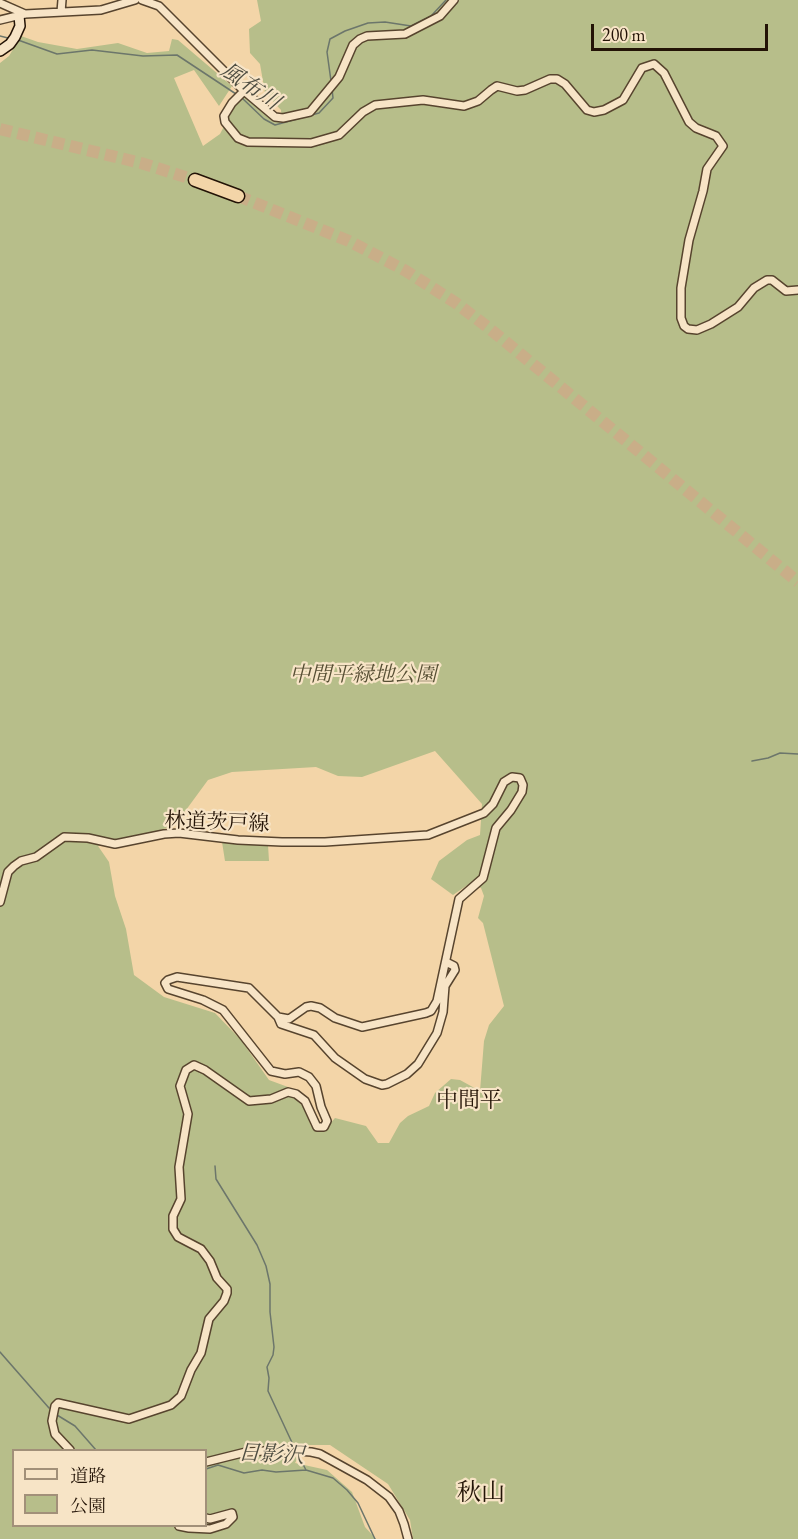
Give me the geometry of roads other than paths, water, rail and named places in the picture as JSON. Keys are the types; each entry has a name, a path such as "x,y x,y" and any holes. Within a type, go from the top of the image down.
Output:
{"highway":[{"path":"200,182 235,195"}],"street":[{"path":"61,12 62,0"},
{"path":"0,20 22,15 101,10 135,0"},
{"path":"142,0 159,6 244,91 275,117 283,118 310,112 339,78 353,45 360,39 367,36 405,34 440,16 454,0"},
{"path":"0,3 22,15"},
{"path":"0,51 13,40 20,26 22,15"},
{"path":"244,91 232,103 224,116 225,122 238,138 248,142 311,143 339,135 363,112 375,105 423,100 464,106 478,101 497,86 517,91 557,79 565,84 587,110 594,112 604,110 623,100 642,68 654,64 664,73 689,122 696,128 716,136 723,146 707,169 689,240 681,288 681,318 684,326 697,330 711,324 738,308 754,288 767,280 772,280 786,291 798,290"},
{"name":"林道茨戸線","path":"0,902 8,872 21,861 36,857 64,837 88,838 115,844 180,833 238,840 325,842 428,835 484,813 493,804 504,782 512,777 520,778 524,785 522,792 496,828 483,878 459,899 446,962"},
{"path":"69,1449 55,1434 52,1421 55,1406 58,1403 129,1419 171,1405 181,1396 190,1370 201,1353 209,1319 224,1301 227,1293 201,1249 178,1237 173,1229 173,1216 181,1199 179,1167 188,1114 180,1086 186,1071 194,1065 205,1070 249,1101 272,1099 288,1092 296,1094 305,1101 317,1127 324,1127 327,1121 316,1086 309,1077 299,1072 285,1074 271,1071 222,1010 203,1000 168,989 165,983 177,977 245,986 255,992 278,1017 281,1024 314,1035 335,1058 377,1085 387,1084 418,1065 437,1033 443,1012 445,986 455,970 454,966 446,962 436,1004 426,1013 362,1027 335,1018 320,1008 311,1006 306,1006 289,1019 278,1017"},
{"path":"207,1462 236,1453 298,1451 320,1454 380,1488 399,1511 408,1539"},
{"path":"184,1527 210,1528 226,1524 233,1517 232,1513 207,1518"}],"waterway":[{"name":"風布川","path":"331,81 327,52 330,39 368,23 385,22 411,26 431,16 446,0"},
{"name":"風布川","path":"0,36 8,38"},
{"name":"風布川","path":"18,40 57,54 92,50 143,56 177,55 236,94"},
{"name":"風布川","path":"242,98 264,119 275,125 319,113 333,98 332,89"},
{"path":"752,761 780,753 798,754"},
{"path":"215,1166 216,1179 257,1245 266,1266 270,1284 274,1347 267,1367 268,1391 295,1449"},
{"name":"日影沢","path":"0,1352 49,1408"},
{"name":"日影沢","path":"57,1415 75,1426 95,1449"},
{"path":"297,1453 306,1470"},
{"name":"日影沢","path":"207,1469 218,1465 244,1473 262,1470 276,1472 306,1470 333,1478 358,1503 375,1539"}],"tunnel":[{"path":"0,129 141,163 195,180"},
{"path":"238,196 349,241 406,271 456,303 798,582"}],"district":[{"name":"中間平","path":"469,1101"},
{"name":"秋山","path":"481,1493"}],"park label":[{"name":"中間平緑地公園","path":"363,675"}]}
